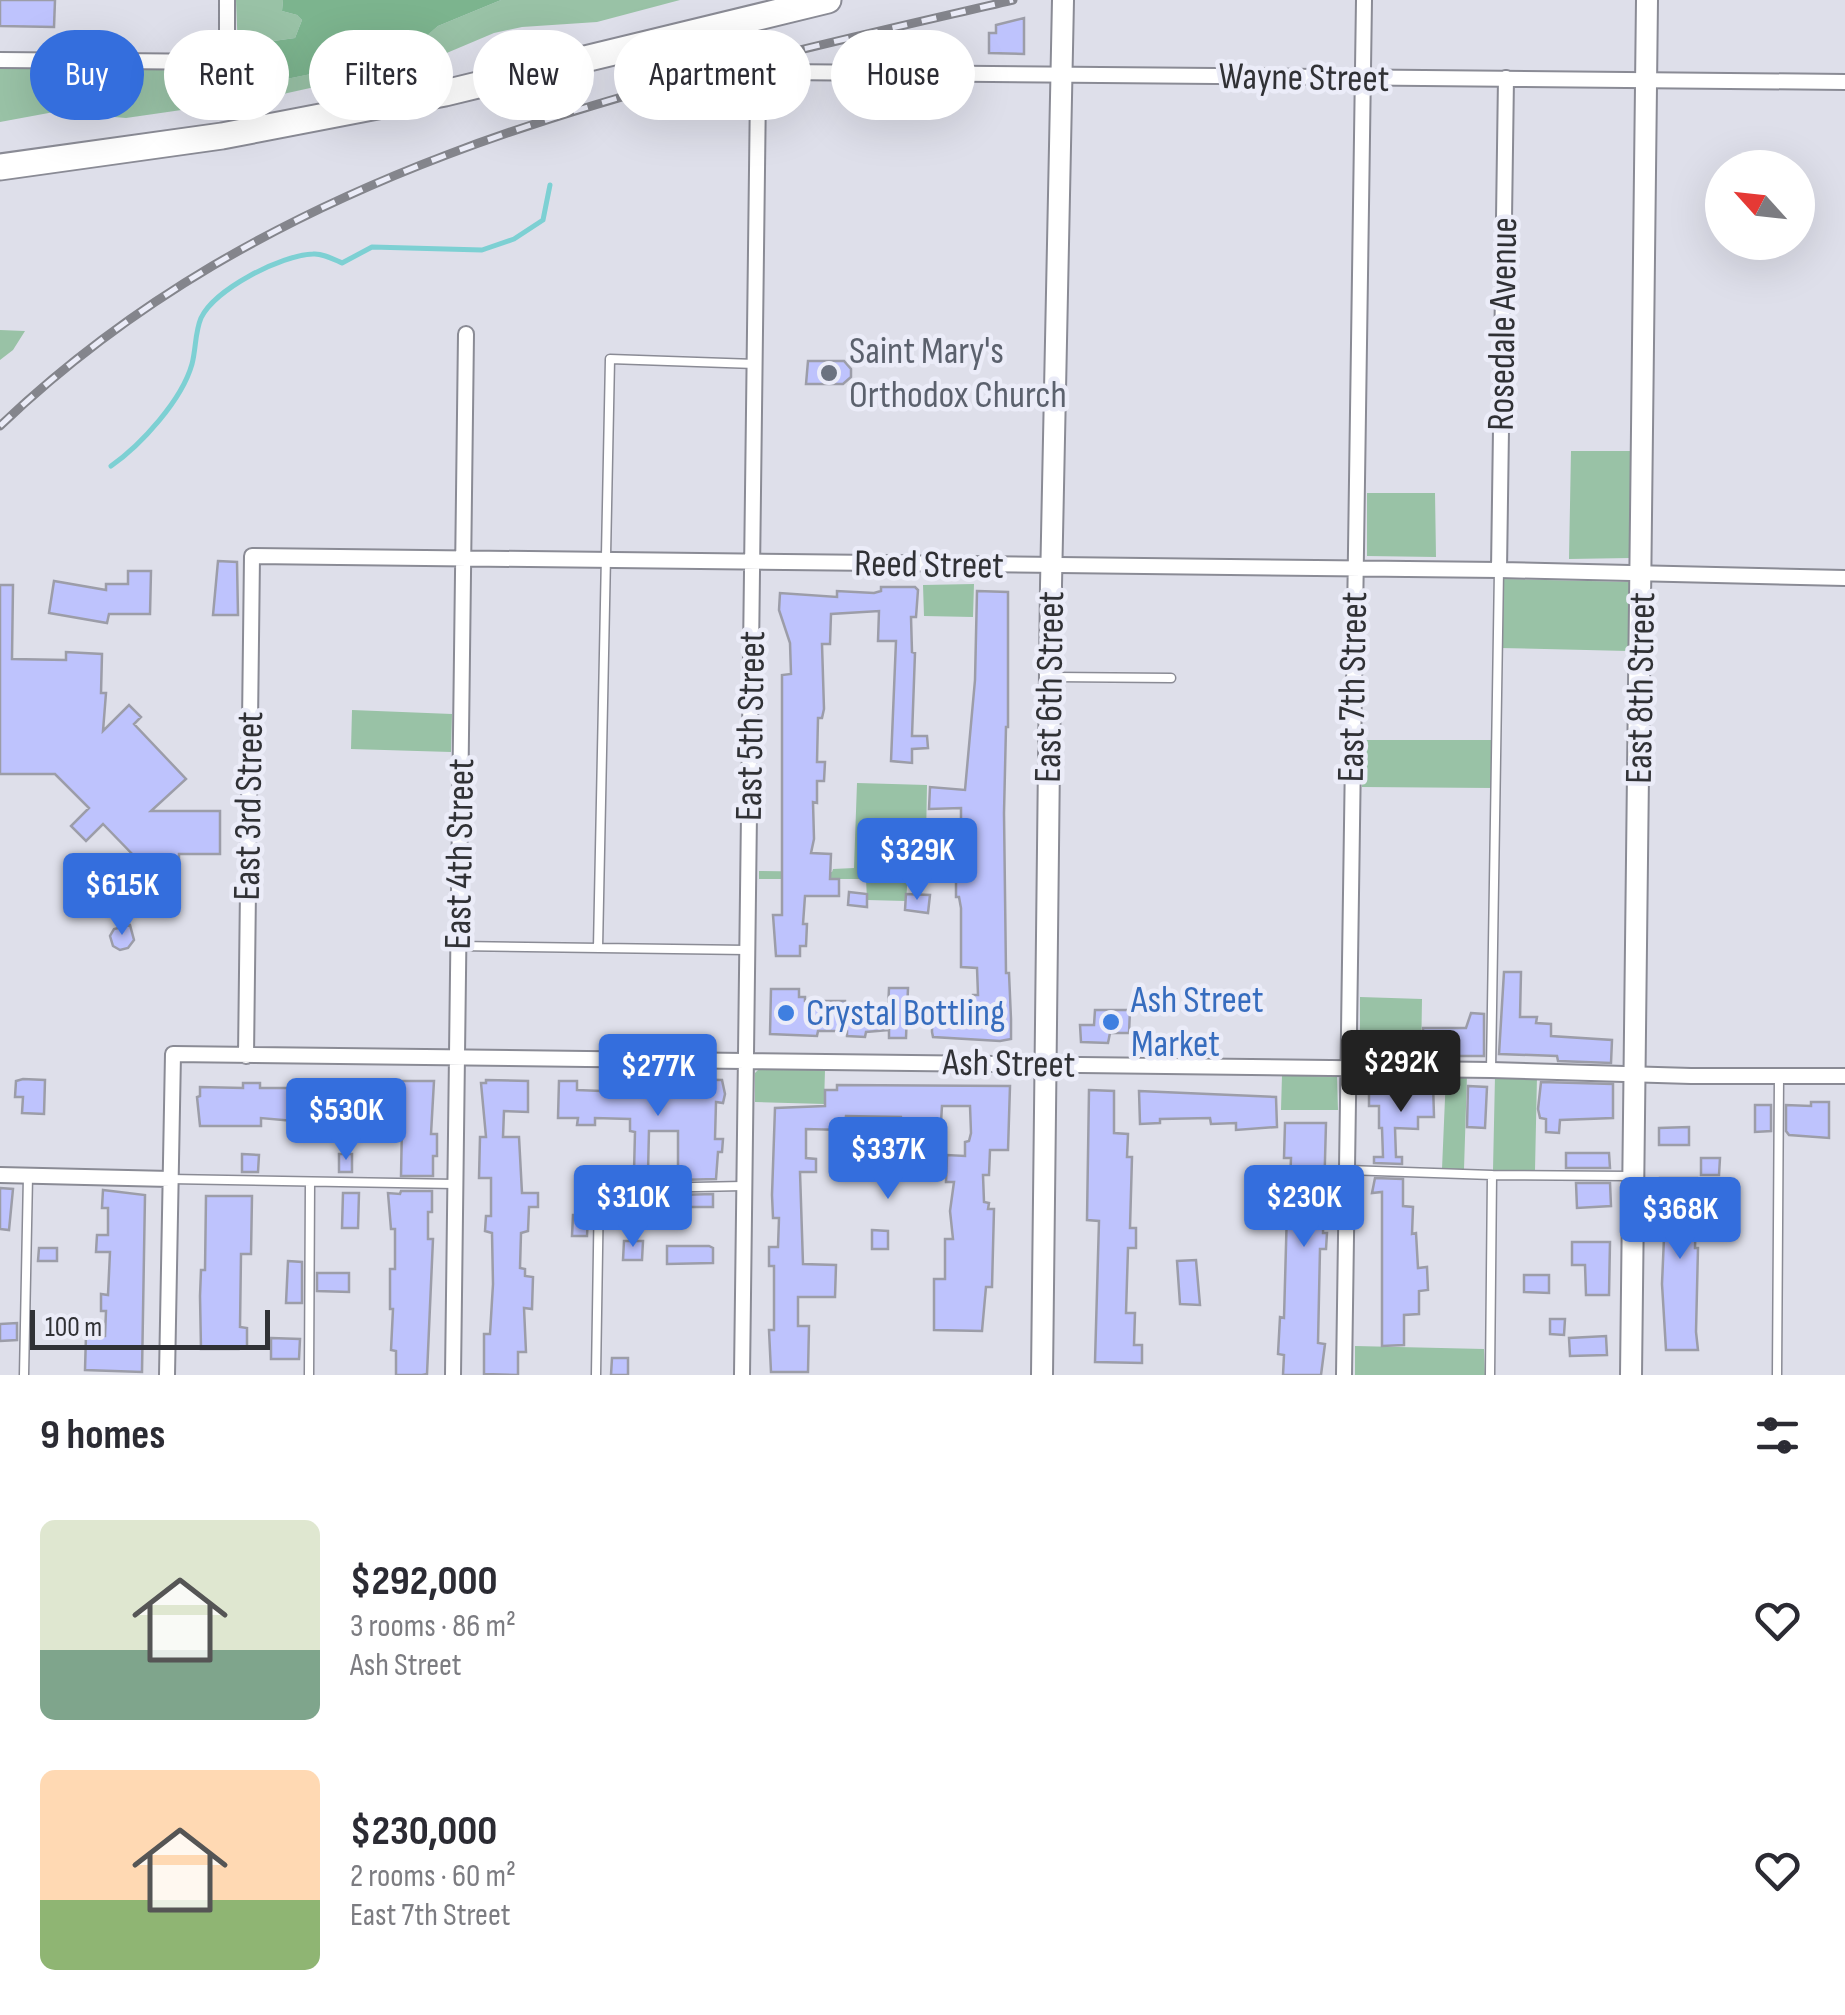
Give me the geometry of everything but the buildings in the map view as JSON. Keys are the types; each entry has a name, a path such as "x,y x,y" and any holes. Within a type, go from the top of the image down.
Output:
{"highway":[{"path":"0,167 222,136 445,93 828,0"}],"main road":[{"name":"East 6th Street","path":"1042,1375 1062,0"},
{"name":"East 8th Street","path":"1631,1375 1647,0"}],"street":[{"path":"0,60 227,62 227,0"},
{"name":"East 7th Street","path":"1344,1375 1364,0"},
{"name":"Wayne Street","path":"811,72 1845,82"},
{"name":"Rosedale Avenue","path":"1499,570 1506,78"},
{"name":"East 5th Street","path":"742,1375 758,120"},
{"name":"East 4th Street","path":"453,1375 466,334"},
{"name":"Reed Street","path":"252,556 1499,570 1845,578"},
{"name":"East 3rd Street","path":"246,1056 252,556"},
{"name":"Ash Street","path":"170,1179 173,1054 1845,1076"},
{"path":"0,1175 170,1179 168,1375"}],"lane":[{"path":"598,948 610,359 755,364"},
{"path":"1491,1070 1499,570"},
{"path":"1050,678 1171,678"},
{"path":"458,946 747,950"},
{"path":"1776,1375 1778,1076"},
{"path":"1347,1170 1635,1176"},
{"path":"1490,1375 1492,1175"},
{"path":"24,1375 28,1176"},
{"path":"170,1179 456,1184"},
{"path":"309,1375 310,1182"},
{"path":"596,1375 599,1189 744,1186"}],"green space":[{"path":"236,0 283,0 282,11 302,20 295,38 289,39 289,30 237,30"},
{"path":"283,0 501,0 433,30 309,30 309,74 289,79 289,39 295,38 302,20 282,11"},
{"path":"501,0 680,0 597,22 473,30 473,42 453,50 453,30 433,30"},
{"path":"0,68 30,68 30,116 0,122"},
{"path":"144,70 164,70 164,113 144,115"},
{"path":"309,74 309,88 289,93 289,78"},
{"path":"0,330 25,331 13,350 0,360"},
{"path":"1571,451 1633,451 1630,558 1569,559"},
{"path":"1367,493 1435,493 1436,557 1367,556"},
{"path":"1502,579 1630,582 1628,651 1500,648"},
{"path":"974,584 973,617 924,616 923,585"},
{"path":"352,710 452,714 451,752 351,749"},
{"path":"1363,740 1493,740 1493,788 1362,787"},
{"path":"857,783 927,785 926,840 891,842 891,874 908,874 906,901 867,900 866,879 759,879 759,871 832,872 854,868"},
{"path":"1360,997 1422,999 1421,1061 1366,1060 1360,1056"},
{"path":"759,1069 825,1070 824,1104 755,1102 755,1073"},
{"path":"1282,1075 1337,1077 1338,1110 1281,1110"},
{"path":"1446,1075 1467,1075 1464,1169 1442,1169"},
{"path":"1495,1076 1537,1076 1535,1170 1493,1170"},
{"path":"1355,1346 1484,1349 1485,1375 1355,1375"}],"waterway":[{"path":"111,466 170,407 192,364 201,318 234,285 284,260 313,254 342,263 372,247 482,250 514,239 543,220 550,185"}],"railway":[{"path":"0,426 109,334 226,258 348,196 475,144 606,101 1013,0"}],"place":[{"name":"Saint Mary's Orthodox Church","path":"829,373"},
{"name":"Crystal Bottling","path":"786,1013"},
{"name":"Ash Street Market","path":"1111,1022"}]}
